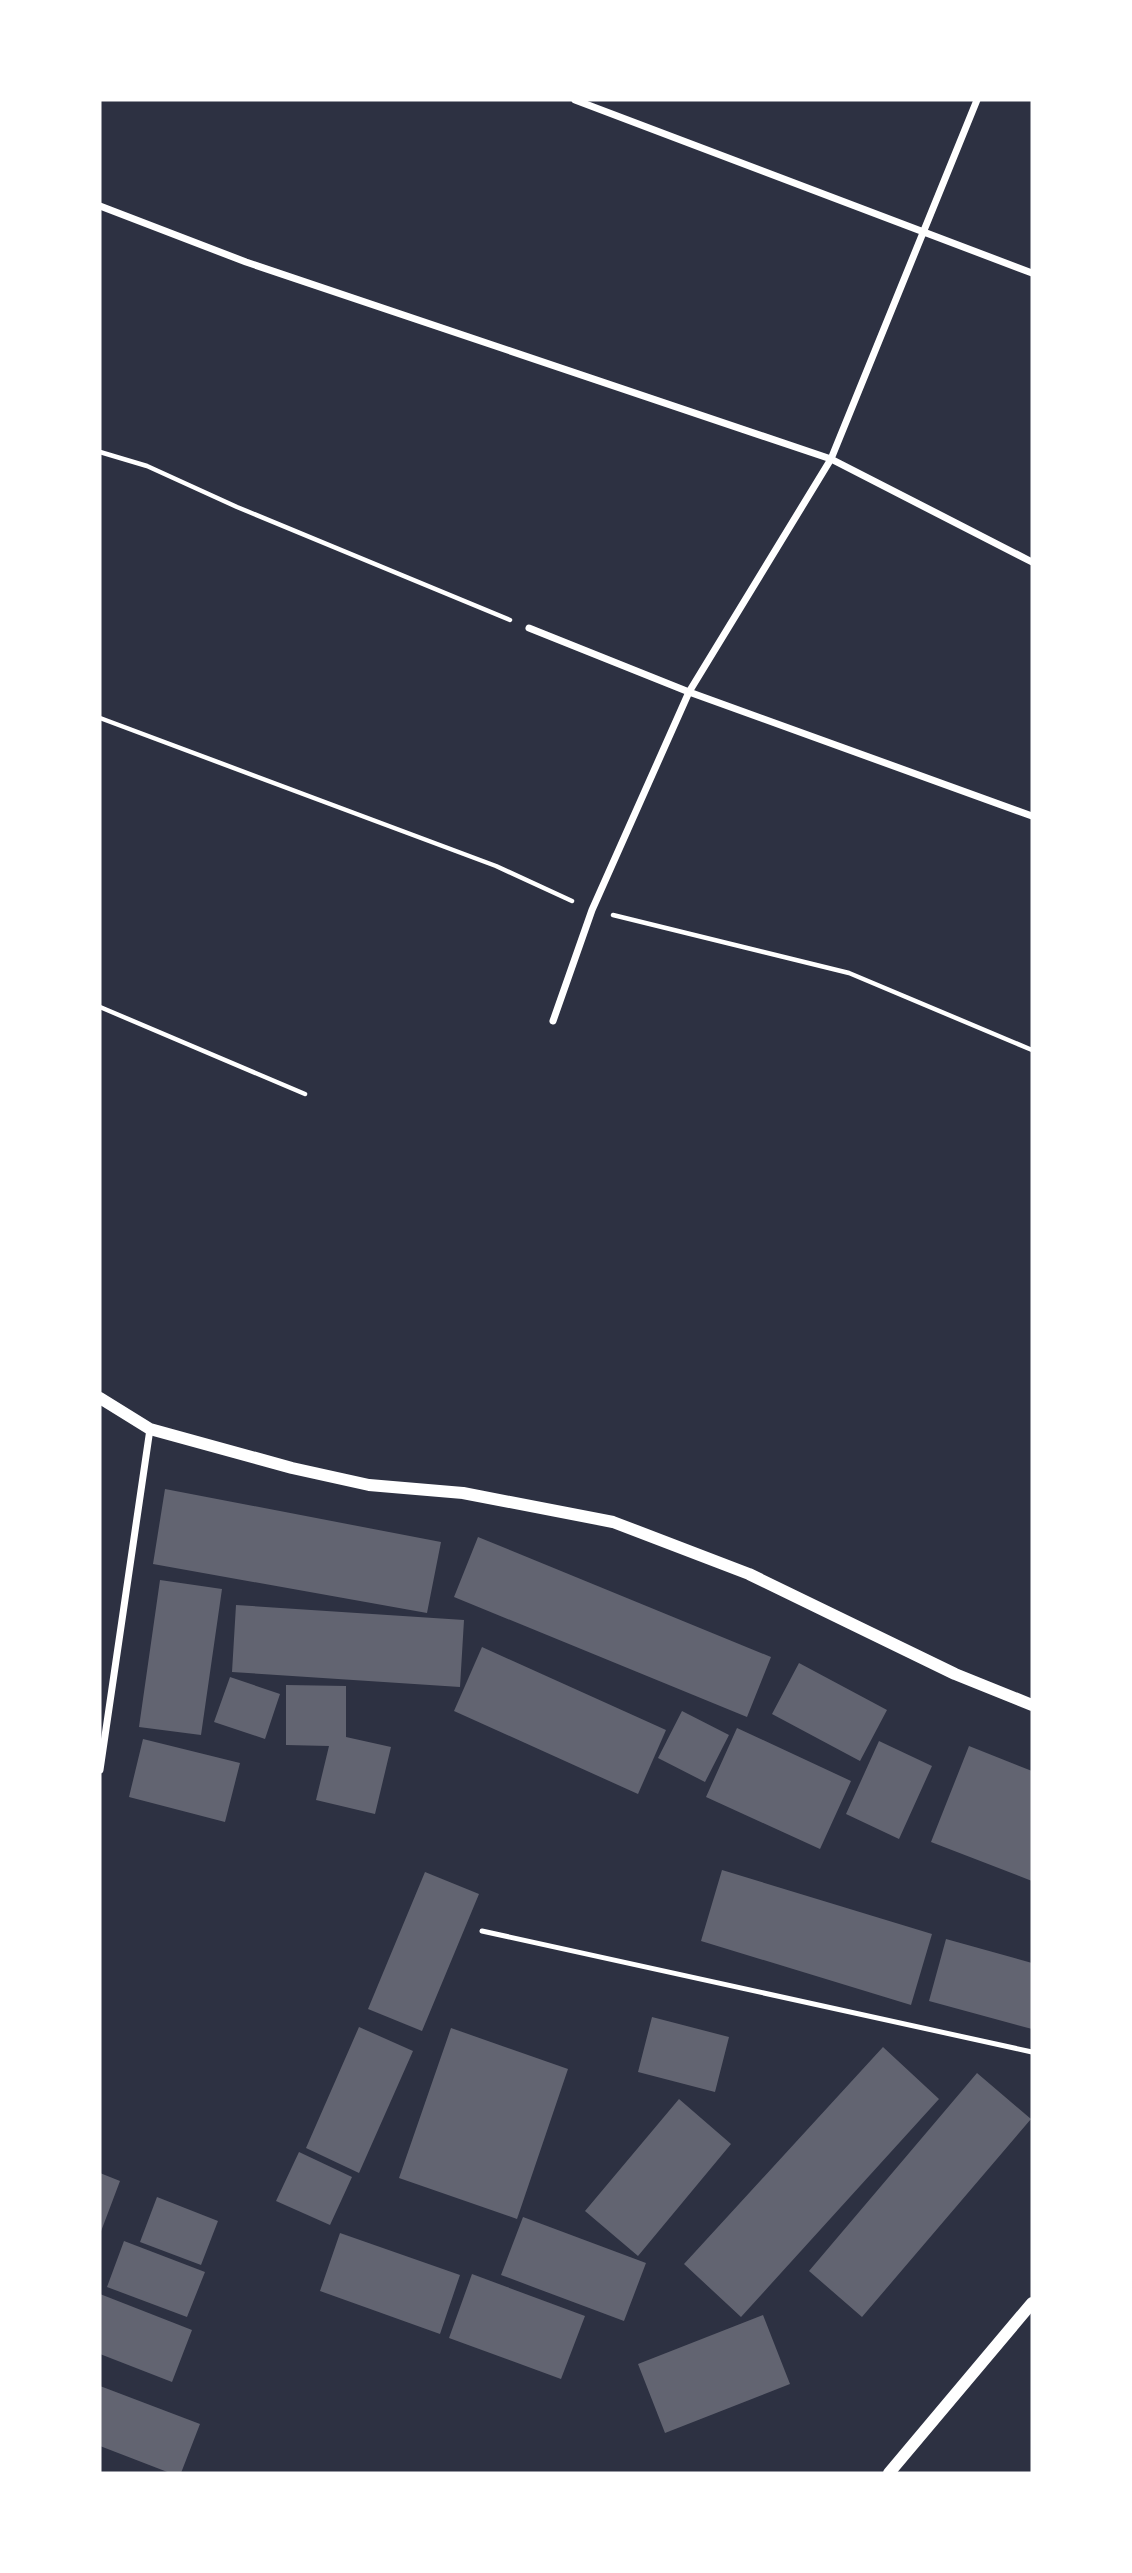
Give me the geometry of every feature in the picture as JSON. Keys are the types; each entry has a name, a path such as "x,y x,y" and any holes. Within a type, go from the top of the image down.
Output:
{"street":[{"path":"575,100 1032,273"},
{"path":"553,1021 592,910 689,692 831,459 977,100"},
{"path":"100,206 246,262 831,459 1032,562"},
{"path":"529,628 689,692 1032,816"},
{"path":"100,1398 150,1429 292,1468 369,1485 463,1493 613,1522 749,1574 955,1674 1032,1705"},
{"path":"100,1770 150,1429"},
{"path":"889,2473 1032,2303"}],"lane":[{"path":"482,1931 1032,2052"}],"path":[{"path":"100,452 147,466 237,507 529,628"},
{"path":"100,718 496,866 592,910 849,973 1032,1049"},
{"path":"100,1007 305,1094"}],"building":[{"path":"165,1489 441,1542 427,1613 153,1564"},
{"path":"478,1537 771,1657 747,1717 454,1597"},
{"path":"160,1580 222,1589 201,1735 139,1727"},
{"path":"236,1605 464,1620 460,1687 232,1672"},
{"path":"482,1647 666,1730 638,1794 454,1711"},
{"path":"799,1663 887,1710 860,1761 772,1714"},
{"path":"230,1677 280,1694 265,1739 214,1722"},
{"path":"286,1685 346,1686 346,1737 391,1747 375,1814 316,1800 329,1746 286,1745"},
{"path":"682,1711 729,1735 705,1782 658,1758"},
{"path":"737,1728 851,1781 820,1849 706,1797"},
{"path":"143,1739 240,1763 225,1822 129,1797"},
{"path":"879,1741 932,1766 899,1839 846,1814"},
{"path":"969,1746 1032,1771 1032,1881 931,1842"},
{"path":"722,1870 932,1934 911,2005 701,1941"},
{"path":"425,1872 479,1894 422,2031 368,2009"},
{"path":"946,1939 1032,1963 1032,2029 929,2001"},
{"path":"652,2017 729,2037 715,2092 638,2072"},
{"path":"359,2027 413,2051 359,2173 306,2148"},
{"path":"451,2028 568,2069 517,2219 399,2178"},
{"path":"883,2047 939,2099 741,2317 684,2264"},
{"path":"977,2073 1031,2119 862,2317 809,2271"},
{"path":"679,2099 731,2144 638,2256 585,2211"},
{"path":"299,2152 352,2177 330,2225 276,2201"},
{"path":"100,2173 120,2181 100,2234"},
{"path":"157,2197 218,2221 201,2265 140,2242"},
{"path":"523,2217 646,2263 624,2321 501,2275"},
{"path":"340,2233 460,2275 440,2334 320,2291"},
{"path":"124,2241 205,2272 187,2317 107,2287"},
{"path":"472,2274 585,2316 561,2379 449,2338"},
{"path":"100,2294 192,2330 172,2382 100,2354"},
{"path":"763,2315 790,2384 665,2433 638,2364"},
{"path":"100,2386 200,2424 181,2473 170,2473 100,2446"}]}
